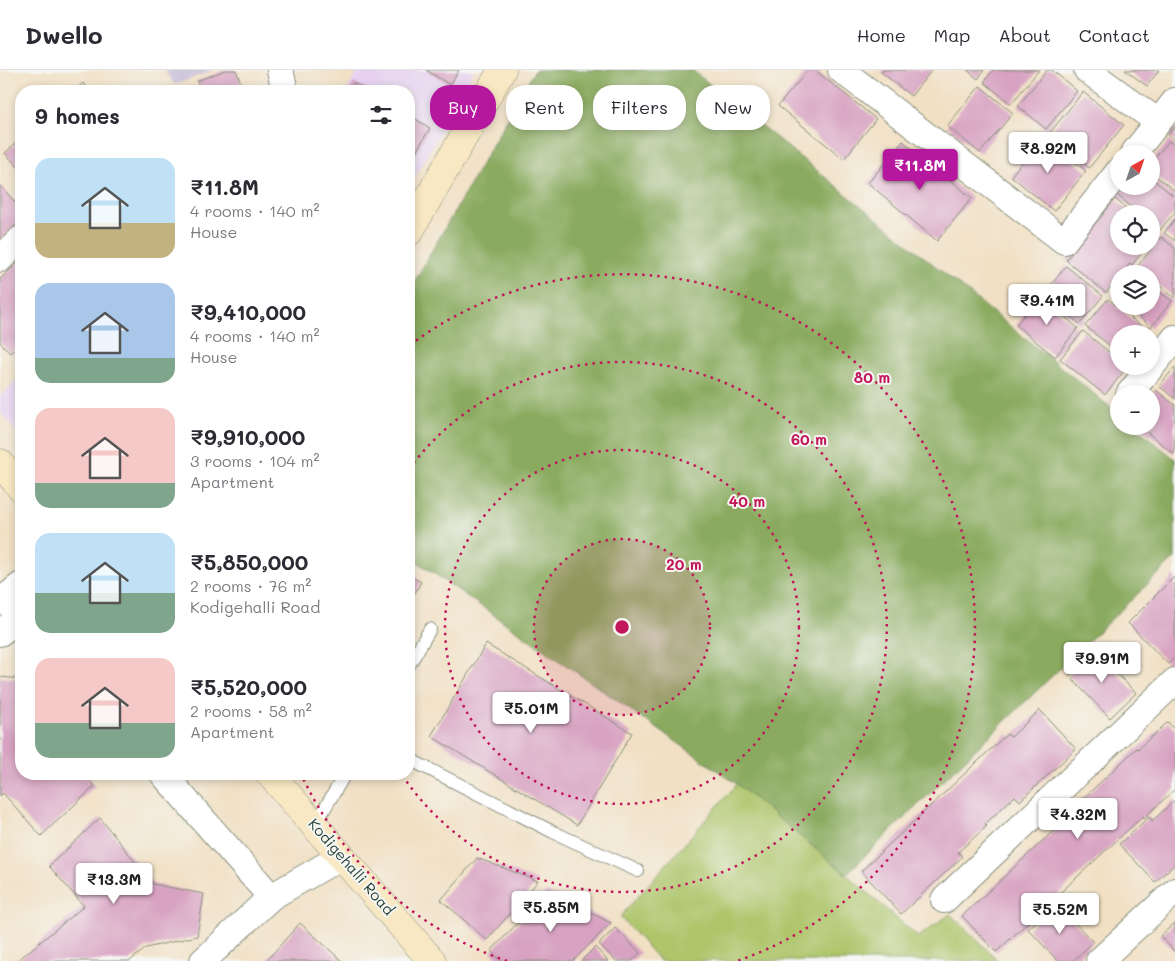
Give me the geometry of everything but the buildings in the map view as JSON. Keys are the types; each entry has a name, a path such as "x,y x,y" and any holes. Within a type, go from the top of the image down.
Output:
{"main road":[{"path":"415,222 502,70"},
{"path":"0,463 15,481"},
{"name":"Kodigehalli Road","path":"275,780 432,961"}],"street":[{"path":"280,70 284,85"},
{"path":"841,70 1064,241 1110,182"},
{"path":"1087,70 1158,122"},
{"path":"1140,145 1175,101"},
{"path":"0,259 15,245"},
{"path":"1136,385 1175,338"},
{"path":"0,602 15,590"},
{"path":"0,633 15,621"},
{"path":"944,900 1175,681"},
{"path":"168,780 271,897"},
{"path":"203,961 271,897 342,856"},
{"path":"1098,961 1175,891"}],"lane":[{"path":"415,655 430,629"},
{"path":"415,762 553,832 638,871"},
{"path":"315,825 341,780"}],"shaded area":[{"path":"164,70 214,70 175,85"},
{"path":"359,70 474,70 466,85 430,85 430,130 441,130 415,177 415,85 350,85"},
{"path":"15,381 15,429 0,412 0,397"}],"green space":[{"path":"535,70 692,70 711,85 696,85 696,130 766,130 1110,407 1110,435 1145,435 1175,459 1175,558 846,874 737,784 415,560 415,280 506,121 506,130 583,130 583,85 526,85"},
{"path":"737,784 846,874 918,937 950,914 999,961 660,961 620,917"}]}
